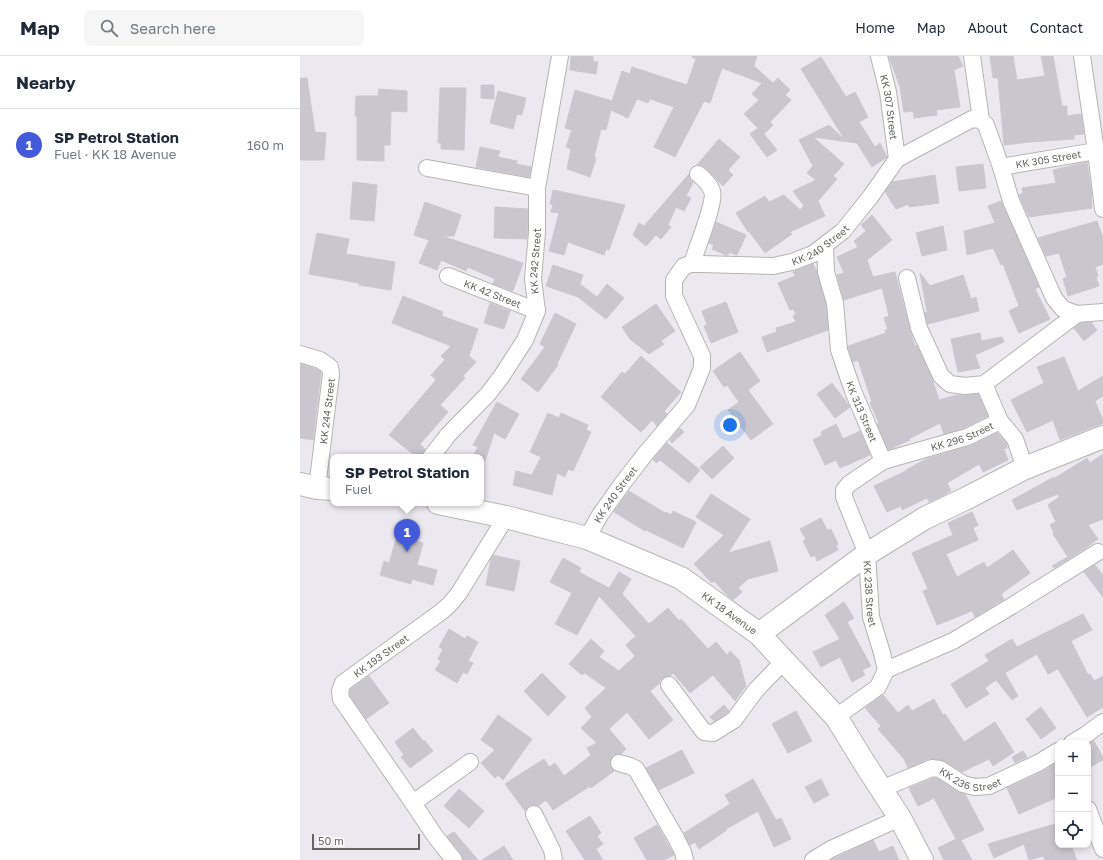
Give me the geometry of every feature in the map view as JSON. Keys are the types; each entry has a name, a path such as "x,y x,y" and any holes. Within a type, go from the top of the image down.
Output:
{"main road":[{"path":"1025,468 1103,437"},
{"name":"KK 238 Street","path":"867,554 925,518 1025,468"},
{"name":"KK 18 Avenue","path":"453,506 506,517 587,538 681,578 759,634 836,717 900,818 922,860"},
{"path":"759,634 867,554"}],"street":[{"name":"KK 242 Street","path":"433,454 448,435 488,394 501,377 525,340 537,311 533,279 537,232 537,188 560,56"},
{"name":"KK 307 Street","path":"879,56 888,92 897,159"},
{"path":"972,56 981,120 986,125 1011,201 1054,298 1063,309 1077,314 1103,312"},
{"path":"1082,56 1103,209"},
{"name":"KK 240 Street","path":"587,538 600,514 626,478 687,405 702,368 702,356 674,296 674,280 684,266 701,264 773,266 792,262 813,254 843,231 855,217 897,159 972,119 981,120"},
{"name":"KK 305 Street","path":"1000,167 1096,151"},
{"path":"427,168 537,188"},
{"path":"691,264 713,198 710,186 698,174"},
{"name":"KK 313 Street","path":"825,245 826,272 835,302 839,350 853,391 883,461"},
{"name":"KK 42 Street","path":"448,276 537,311"},
{"path":"907,278 919,328 941,376 950,384 965,386 984,384 1077,314"},
{"name":"KK 244 Street","path":"300,354 320,360 330,367 331,374 317,487"},
{"path":"984,384 1000,421"},
{"name":"KK 296 Street","path":"883,461 967,437 1000,421 1015,438 1025,468"},
{"path":"867,554 844,497 844,490 849,484 883,461"},
{"name":"KK 193 Street","path":"454,860 435,836 413,802 341,700 340,691 344,683 450,604 459,593 506,517"},
{"path":"836,717 878,687 886,670 954,641 1098,552"},
{"name":"KK 238 Street","path":"867,554 871,617 886,670"},
{"path":"669,685 704,732 713,733 734,720 756,690 784,661"},
{"path":"1077,740 1103,722"},
{"name":"KK 236 Street","path":"881,789 932,768 940,769 963,784 975,787 989,786 1038,763 1055,753"},
{"path":"413,802 470,762"},
{"path":"619,763 636,769 676,838 683,852 684,860"},
{"path":"1089,812 1103,849"},
{"path":"534,814 552,850 554,860"},
{"path":"813,860 831,849 900,818"}],"building":[{"path":"571,56 593,56 593,61 598,62 596,74 570,70"},
{"path":"692,56 757,56 754,66 773,83 778,78 790,90 785,95 791,100 770,122 773,125 764,134 777,150 767,157 750,134 758,128 744,114 759,100 752,94 762,83 722,68 710,103 704,101 675,157 654,147 674,107 650,99 648,103 637,99 628,118 611,110 606,130 601,129 594,157 596,158 590,177 567,169 571,149 566,147 572,130 565,128 575,90 612,101 622,71 630,74 632,67 687,85 696,59"},
{"path":"889,56 958,56 963,66 954,70 960,107 936,110 937,115 914,118 913,111 904,112 900,87"},
{"path":"990,56 1013,56 1017,80 1045,76 1041,56 1053,56 1062,106 1067,106 1067,116 1081,114 1084,134 1074,135 1074,139 1004,145 998,78 993,78"},
{"path":"821,57 846,97 855,92 868,117 859,122 875,147 880,143 887,157 872,167 857,143 813,137 844,164 833,176 837,179 818,201 825,216 790,232 792,234 765,253 748,230 748,232 736,213 765,196 769,202 784,195 800,210 804,206 793,191 816,180 807,173 813,166 799,140 829,125 845,140 801,69"},
{"path":"300,78 307,78 315,132 326,133 324,160 300,160"},
{"path":"481,85 494,85 494,99 481,98"},
{"path":"440,88 466,88 464,150 441,149 441,143 438,143"},
{"path":"379,89 407,91 407,112 391,111 390,145 384,145 384,161 357,160 357,116 355,116 356,96 378,96"},
{"path":"498,91 526,98 522,115 517,114 513,129 490,123"},
{"path":"719,139 740,157 728,170 733,175 723,186 706,168 697,165"},
{"path":"480,147 500,151 498,157 517,161 516,164 531,167 529,177 476,167"},
{"path":"1087,162 1092,208 1029,217 1019,195 1023,193 1022,188 1056,183 1053,170"},
{"path":"983,164 986,188 959,191 956,167"},
{"path":"689,174 689,178 693,183 686,196 691,198 684,211 676,207 668,225 671,227 661,239 656,235 646,246 633,235 639,223 644,226"},
{"path":"935,175 939,203 909,207 909,204 896,209 885,192 892,182"},
{"path":"353,182 377,185 374,221 350,219"},
{"path":"553,190 625,205 609,250 606,249 604,255 568,242 564,255 549,251 559,213 551,212 553,205 550,204"},
{"path":"1001,201 1039,287 1035,289 1050,319 1019,333 1009,311 1019,306 1003,264 1001,265 993,248 967,255 964,231 995,223 988,206"},
{"path":"425,202 461,215 454,236 442,236 523,263 513,291 493,284 495,279 468,267 466,271 441,260 437,270 419,263 429,240 414,235"},
{"path":"495,207 528,209 527,239 494,238"},
{"path":"872,215 892,240 867,260 873,277 895,272 915,346 917,345 933,381 939,400 957,395 978,394 988,416 964,428 944,434 940,423 909,439 910,440 888,450 877,424 879,423 870,403 872,402 858,360 853,362 848,346 886,333 885,330 888,330 884,318 889,316 882,288 844,300 837,275 844,273 837,257 858,247 854,241 866,231 861,225"},
{"path":"1097,221 1103,238 1103,264 1095,267 1099,286 1068,296 1063,279 1067,277 1059,253 1046,256 1038,238"},
{"path":"716,222 746,235 737,255 729,252 728,255 726,255 712,249 714,245 709,243"},
{"path":"943,226 947,250 922,256 916,233"},
{"path":"317,233 349,239 346,254 395,262 391,290 359,285 359,283 309,274"},
{"path":"813,264 817,272 826,305 828,330 767,352 762,337 777,332 776,328 796,322 793,316 796,314 793,309 790,310 778,283 795,276 793,272"},
{"path":"553,265 583,275 580,284 597,297 607,284 624,298 606,319 578,297 546,286"},
{"path":"920,273 930,286 963,275 971,299 976,297 979,311 928,324 925,313 927,312"},
{"path":"403,296 443,312 442,316 478,329 469,356 476,362 463,376 465,378 440,405 448,412 420,444 425,449 423,454 413,454 389,435 436,380 431,375 445,360 441,356 451,346 392,323"},
{"path":"726,302 738,332 711,343 704,326 707,325 702,311"},
{"path":"490,303 510,311 504,329 484,323"},
{"path":"656,304 675,331 661,341 664,344 649,354 630,339 622,327"},
{"path":"555,313 576,324 557,364 558,365 538,392 521,379 545,347 540,344"},
{"path":"1091,322 1097,330 1084,341 1074,328 1080,323"},
{"path":"980,333 981,341 1002,337 1004,342 975,355 980,368 958,372 951,339"},
{"path":"740,352 760,381 748,390 773,424 751,440 728,410 739,402 727,385 724,387 713,371"},
{"path":"641,356 681,392 664,411 667,414 657,426 652,420 641,432 601,397 622,372 625,374"},
{"path":"1064,357 1078,391 1103,376 1103,396 1095,401 1103,423 1060,440 1053,420 1027,432 1011,400 1044,383 1037,367"},
{"path":"300,364 321,372 313,440 300,438"},
{"path":"832,383 850,407 835,418 817,394"},
{"path":"497,402 519,414 505,439 494,433 485,461 484,454 474,454 478,447 473,445"},
{"path":"548,413 559,418 561,413 588,425 586,430 591,432 573,471 568,469 565,477 557,473 552,495 513,485 516,471 532,475 541,457 530,452"},
{"path":"836,424 843,439 860,431 870,455 840,468 836,460 825,465 813,440 822,435 821,432"},
{"path":"680,428 684,432 672,443 670,440"},
{"path":"997,433 1006,443 1007,448 1004,449 1008,460 983,472 979,464 947,483 951,491 940,497 929,502 927,498 902,510 901,506 887,512 874,486 906,471 926,459 970,446"},
{"path":"667,443 700,470 689,483 660,460 656,463 653,459"},
{"path":"723,446 734,458 712,479 700,467"},
{"path":"1103,454 1103,519 1088,525 1098,539 1054,568 1052,566 1068,557 1053,534 1054,533 1050,525 1056,522 1048,505 1059,497 1058,494 1017,510 1012,500 1054,477 1055,478 1087,458 1090,463"},
{"path":"629,491 665,513 666,512 671,515 673,511 696,522 683,548 646,530 645,531 614,512"},
{"path":"711,494 750,519 728,553 770,541 778,571 748,579 738,588 742,592 733,600 714,581 712,583 694,564 724,535 696,517"},
{"path":"972,512 978,525 973,528 978,540 946,554 957,577 984,562 987,568 1013,550 1030,573 1001,594 1004,599 975,617 972,611 937,625 923,591 928,589 912,553 953,535 948,523"},
{"path":"821,518 827,530 831,529 838,544 836,545 838,550 817,561 815,555 811,557 803,541 806,539 800,529"},
{"path":"397,536 423,543 417,565 437,570 433,585 412,579 411,584 380,575 384,561 389,563"},
{"path":"493,555 520,561 514,591 486,585"},
{"path":"563,558 581,568 579,572 609,588 619,572 631,579 622,594 649,624 668,608 679,621 681,619 708,649 716,642 727,655 730,651 739,660 746,686 735,701 713,675 690,693 673,673 670,676 664,677 660,683 650,691 673,720 649,739 627,712 609,729 626,749 621,754 616,754 612,757 610,765 614,771 591,788 590,786 553,810 546,800 538,806 529,806 525,811 505,784 544,759 549,767 555,763 564,776 591,755 587,748 597,743 581,728 592,717 585,708 606,688 585,673 582,675 569,664 591,639 604,651 599,657 619,671 635,656 626,645 636,636 599,596 577,635 555,624 572,593 550,582"},
{"path":"1095,565 1103,575 1103,597 1084,572"},
{"path":"844,602 854,618 847,622 871,666 862,670 865,675 852,682 840,657 821,667 813,652 840,639 825,615"},
{"path":"1083,614 1092,630 1071,641 1088,675 1090,674 1094,681 1103,676 1103,707 1087,717 1058,669 1048,674 1037,654 1005,673 1018,696 1012,700 996,680 985,688 989,694 966,708 951,684 989,661 985,655 1012,639 1017,647"},
{"path":"449,629 465,639 467,636 478,642 468,661 473,663 467,674 463,672 457,683 435,670 441,661 438,659 443,649 439,647"},
{"path":"542,673 566,697 548,716 524,691"},
{"path":"369,676 389,703 366,719 350,696 350,692 351,689"},
{"path":"883,695 898,713 908,705 912,711 934,699 943,715 945,714 964,742 995,722 1014,752 993,766 989,759 962,772 945,761 933,759 928,759 908,768 904,759 878,729 881,726 865,708"},
{"path":"724,705 729,711 714,721 710,717"},
{"path":"1041,707 1056,728 1041,739 1026,719"},
{"path":"796,711 812,741 788,753 772,724"},
{"path":"498,715 532,739 503,780 498,775 495,778 481,763 495,750 481,740"},
{"path":"413,728 433,751 410,768 401,757 404,755 395,742"},
{"path":"1094,741 1103,757 1103,760 1091,766 1091,742"},
{"path":"682,750 694,773 659,790 646,768"},
{"path":"1023,751 1027,757 1015,763 1012,757"},
{"path":"1055,764 1055,798 1019,814 1007,788 1042,772"},
{"path":"933,778 937,778 958,792 965,794 984,830 961,840 972,860 944,860 938,848 956,839 934,798 918,806 909,788"},
{"path":"753,779 776,820 781,818 791,839 774,847 758,811 726,829 727,830 699,849 695,842 690,845 684,833 730,804 725,795"},
{"path":"821,779 829,795 814,803 805,787"},
{"path":"459,789 484,811 469,828 444,806"},
{"path":"590,816 601,833 597,836 603,844 596,849 603,860 585,860 566,831"},
{"path":"1055,824 1055,848 1072,848 1077,860 1045,860 1043,856 1029,860 1024,844 994,858 988,844"},
{"path":"657,825 674,855 664,860 647,860 634,838"},
{"path":"454,832 478,860 463,860 461,854 447,836"},
{"path":"873,840 879,852 893,846 899,860 831,860"},
{"path":"504,846 513,860 482,860"}],"place":[{"name":"SP Petrol Station","path":"407,552"}]}
